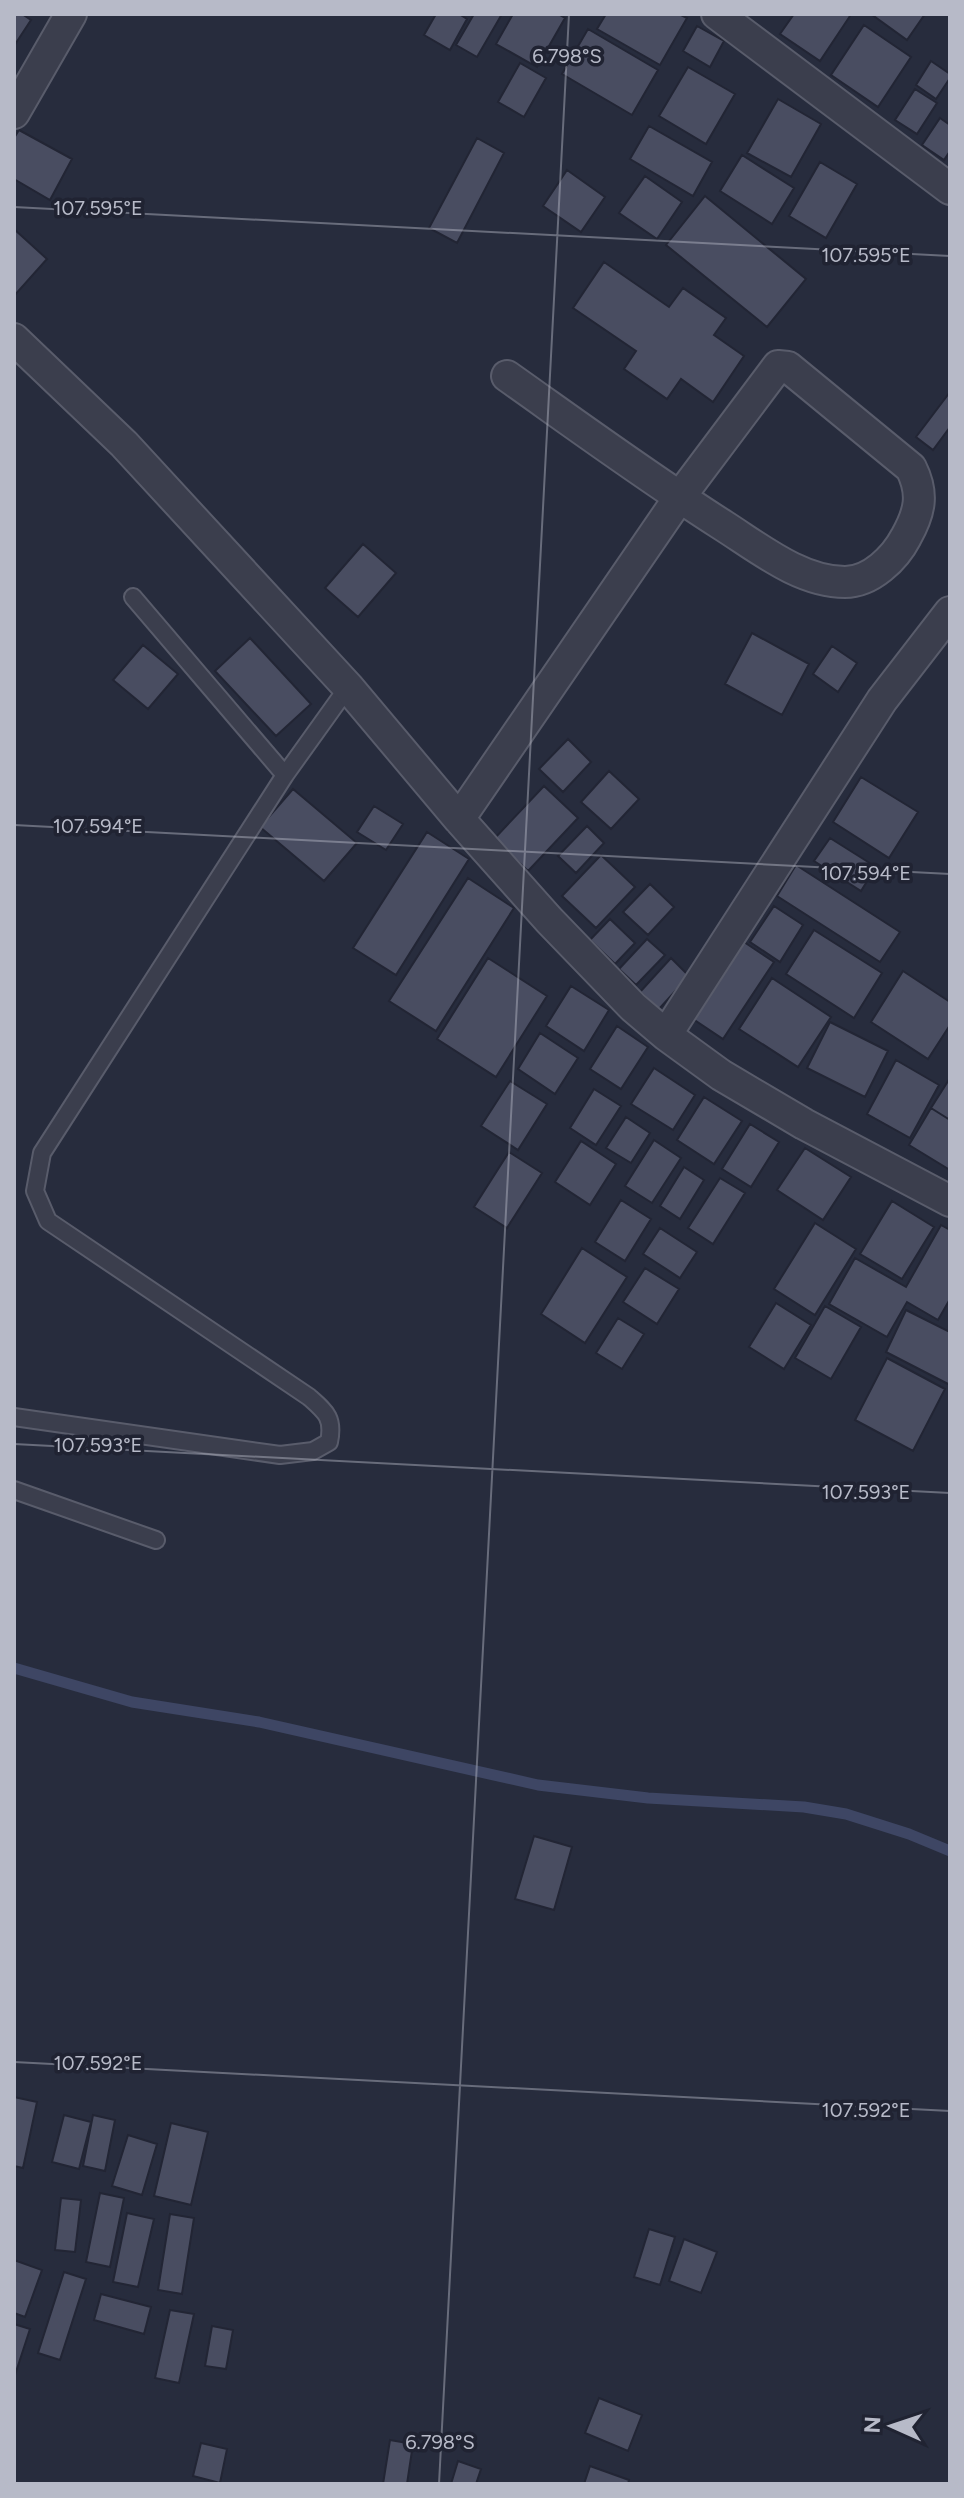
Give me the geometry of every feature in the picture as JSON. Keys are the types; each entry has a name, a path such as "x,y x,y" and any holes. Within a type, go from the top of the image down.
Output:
{"street":[{"path":"14,113 71,14"},
{"path":"717,14 950,189"},
{"path":"14,339 124,444 348,687 549,920 633,1007 721,1075 792,1117 950,1201"},
{"path":"459,819 679,498 773,370 788,367 911,468 920,499 912,526 889,560 861,580 830,581 780,561 679,498 507,376"},
{"path":"666,1035 882,700 950,612"}],"lane":[{"path":"133,597 285,775"},
{"path":"14,1417 280,1455 313,1451 329,1442 332,1427 326,1412 309,1397 48,1221 35,1191 42,1153 285,775 348,687"},
{"path":"14,1490 156,1540"}],"building":[{"path":"14,14 22,14 31,20 14,46"},
{"path":"436,14 459,14 467,19 450,50 424,35"},
{"path":"474,14 502,14 477,57 456,45"},
{"path":"513,14 558,14 565,18 537,67 496,44"},
{"path":"606,14 679,14 687,18 660,65 597,29"},
{"path":"794,14 850,16 820,61 780,34"},
{"path":"871,14 925,14 907,40"},
{"path":"864,25 911,57 878,107 831,75"},
{"path":"697,26 724,41 710,67 683,51"},
{"path":"588,29 658,70 632,115 562,74"},
{"path":"931,61 950,74 936,99 916,85"},
{"path":"520,63 546,78 524,117 498,102"},
{"path":"688,67 735,94 706,144 659,116"},
{"path":"915,89 937,103 917,134 895,120"},
{"path":"778,99 821,124 791,177 747,153"},
{"path":"940,118 950,125 950,151 944,160 922,145"},
{"path":"649,126 712,162 693,196 630,159"},
{"path":"19,130 72,159 50,200 14,179 14,138"},
{"path":"477,138 504,153 457,243 429,228"},
{"path":"742,155 794,188 772,224 720,191"},
{"path":"820,162 857,184 826,238 789,216"},
{"path":"567,170 605,197 581,232 543,206"},
{"path":"645,176 682,202 657,239 619,213"},
{"path":"705,196 806,279 767,327 666,245"},
{"path":"14,229 47,259 14,296"},
{"path":"604,262 669,307 683,288 726,318 714,335 744,356 713,402 681,379 667,399 624,369 636,351 573,308"},
{"path":"950,392 950,427 933,450 916,437"},
{"path":"363,544 396,573 358,617 325,588"},
{"path":"752,633 809,664 782,715 725,684"},
{"path":"250,638 311,704 276,736 215,671"},
{"path":"143,645 178,674 148,709 113,680"},
{"path":"832,646 857,663 838,692 813,674"},
{"path":"568,739 591,762 563,792 539,769"},
{"path":"609,771 639,799 611,829 581,802"},
{"path":"861,777 918,812 889,858 833,822"},
{"path":"544,786 578,818 528,871 494,839"},
{"path":"293,789 357,843 324,881 260,827"},
{"path":"374,806 403,824 386,850 357,832"},
{"path":"587,826 604,843 576,873 558,856"},
{"path":"427,832 469,859 396,975 353,948"},
{"path":"830,838 876,867 861,891 814,861"},
{"path":"601,855 635,887 596,928 562,896"},
{"path":"796,865 900,932 880,962 777,896"},
{"path":"468,878 514,908 436,1031 389,1001"},
{"path":"650,884 674,907 648,935 623,912"},
{"path":"774,906 803,925 780,962 750,942"},
{"path":"610,919 635,943 615,964 590,940"},
{"path":"814,930 882,973 854,1018 786,974"},
{"path":"647,939 665,955 636,985 619,969"},
{"path":"741,940 774,962 723,1039 690,1017"},
{"path":"488,958 547,996 496,1077 437,1039"},
{"path":"671,958 689,976 659,1009 640,992"},
{"path":"903,971 950,1002 950,1025 928,1059 871,1022"},
{"path":"772,978 831,1017 798,1067 739,1029"},
{"path":"571,986 609,1010 584,1051 546,1026"},
{"path":"830,1022 888,1051 865,1097 807,1068"},
{"path":"617,1026 648,1047 621,1089 590,1069"},
{"path":"540,1033 578,1058 555,1094 518,1069"},
{"path":"896,1060 939,1085 910,1138 867,1114"},
{"path":"654,1068 695,1095 673,1130 631,1104"},
{"path":"950,1078 950,1120 931,1108"},
{"path":"510,1081 547,1104 518,1150 481,1126"},
{"path":"594,1089 621,1106 596,1145 570,1128"},
{"path":"704,1097 742,1121 714,1164 677,1140"},
{"path":"931,1108 950,1120 950,1170 909,1145"},
{"path":"626,1117 650,1133 631,1163 606,1148"},
{"path":"750,1124 779,1142 751,1187 722,1169"},
{"path":"654,1140 681,1158 652,1203 625,1186"},
{"path":"581,1141 616,1164 590,1205 555,1182"},
{"path":"805,1148 851,1177 823,1220 777,1190"},
{"path":"509,1152 542,1173 507,1228 474,1207"},
{"path":"684,1167 704,1180 680,1219 660,1206"},
{"path":"720,1178 745,1193 713,1244 688,1228"},
{"path":"621,1200 651,1219 625,1261 595,1242"},
{"path":"892,1201 934,1227 902,1279 860,1254"},
{"path":"815,1223 856,1249 815,1315 774,1289"},
{"path":"941,1225 950,1230 950,1299 938,1320 907,1302 887,1337 829,1304 855,1258 906,1287"},
{"path":"660,1228 697,1252 680,1278 643,1254"},
{"path":"582,1248 627,1277 585,1343 541,1314"},
{"path":"645,1268 679,1289 657,1324 623,1302"},
{"path":"776,1303 811,1325 784,1369 749,1347"},
{"path":"825,1306 861,1327 831,1379 795,1358"},
{"path":"906,1310 950,1332 950,1385 886,1352"},
{"path":"618,1318 644,1334 622,1369 596,1353"},
{"path":"887,1358 945,1389 913,1451 855,1420"},
{"path":"534,1836 572,1847 554,1910 515,1899"},
{"path":"14,2097 37,2102 23,2168 14,2166"},
{"path":"64,2115 91,2122 79,2169 52,2162"},
{"path":"93,2115 115,2120 105,2171 83,2166"},
{"path":"171,2123 208,2132 191,2205 154,2196"},
{"path":"128,2135 157,2144 142,2195 112,2186"},
{"path":"100,2193 124,2198 110,2267 86,2262"},
{"path":"61,2198 81,2200 75,2252 55,2250"},
{"path":"127,2213 154,2219 138,2287 113,2282"},
{"path":"170,2214 194,2218 182,2294 158,2290"},
{"path":"649,2229 675,2237 660,2285 634,2277"},
{"path":"684,2239 717,2252 701,2293 669,2281"},
{"path":"14,2260 42,2270 25,2317 14,2313"},
{"path":"64,2272 86,2279 60,2360 38,2353"},
{"path":"101,2294 151,2307 144,2334 94,2320"},
{"path":"170,2310 194,2314 179,2383 155,2378"},
{"path":"14,2324 30,2329 14,2378"},
{"path":"212,2326 233,2330 226,2369 205,2366"},
{"path":"599,2398 642,2415 628,2451 585,2433"},
{"path":"390,2440 413,2444 407,2484 383,2484"},
{"path":"201,2443 227,2449 220,2483 193,2476"},
{"path":"458,2461 481,2469 476,2484 451,2484"},
{"path":"590,2466 629,2480 628,2484 584,2484"}],"waterway":[{"path":"14,1668 132,1702 259,1722 538,1785 648,1798 804,1807 846,1814 950,1851"}]}
